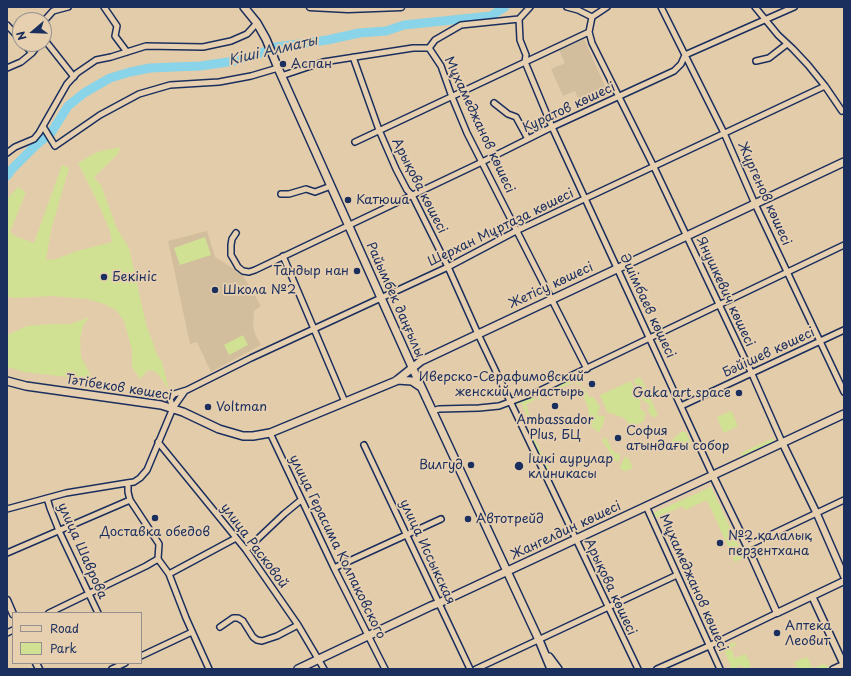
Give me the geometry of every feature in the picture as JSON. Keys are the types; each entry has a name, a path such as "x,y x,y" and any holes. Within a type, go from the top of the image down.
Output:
{"main road":[{"name":"Райымбек даңғылы","path":"244,7 257,23 266,39 281,76 421,387 539,640 551,669"},
{"name":"Жетісу көшесі","path":"270,434 396,380 421,361 844,162"},
{"path":"396,380 412,381 421,387"},
{"name":"Тәтібеков көшесі","path":"7,381 26,386 161,405 173,408 231,433 243,436 270,434"},
{"name":"Жангелдин көшесі","path":"298,669 844,414"},
{"name":"Райымбек даңғылы","path":"539,640 557,669"}],"street":[{"path":"51,12 68,7"},
{"path":"104,7 117,26 115,36 127,52"},
{"path":"310,7 348,9 401,7"},
{"path":"429,48 435,40 462,25 519,19 530,7"},
{"path":"566,7 578,10 592,17"},
{"path":"355,142 589,32 592,17 607,7"},
{"name":"Жүргенов көшесі","path":"661,7 724,133 755,204 844,392"},
{"path":"755,7 765,20 808,65 842,111"},
{"path":"685,55 794,7"},
{"name":"Әшімбаев көшесі","path":"519,19 520,40 526,55 524,62 552,127 777,612"},
{"path":"7,153 34,139 45,130 68,84 74,77 96,60 146,46 203,48 236,39 247,34 257,23"},
{"name":"Янушкевич көшесі","path":"589,32 592,43 620,96 752,374 844,576"},
{"path":"756,61 769,58 787,44"},
{"name":"Мұхамеджанов көшесі","path":"281,76 310,65 413,48 429,48 441,66 467,132 586,368"},
{"path":"52,49 74,77"},
{"path":"7,68 21,62 32,53"},
{"name":"Куратов көшесі","path":"236,233 232,239 231,254 238,267 243,271 249,272 482,162 552,127 674,71 681,64 685,55"},
{"name":"Арықова көшесі","path":"353,57 379,130 407,190 412,195 448,266 478,334 638,669"},
{"path":"45,130 55,146 100,115 139,94 170,85 219,82 251,76 278,68"},
{"name":"Шерхан Мұртаза көшесі","path":"173,408 170,399 172,396 188,390 245,360 448,266 516,231 825,86"},
{"path":"494,103 508,114 516,117 528,139"},
{"path":"281,194 294,193 306,189 315,192 331,186"},
{"path":"432,411 439,409 486,408 499,406 539,391 844,245"},
{"path":"283,256 345,402"},
{"name":"Бәйішев көшесі","path":"682,406 844,330"},
{"path":"7,509 87,489 128,483 140,478 147,470 173,408 182,394 188,390"},
{"name":"улица Герасима Колпаковского","path":"270,434 334,568 385,669"},
{"name":"улица Расковой","path":"158,442 246,550 298,625 324,669"},
{"name":"улица Иссыкская","path":"364,445 470,669"},
{"path":"128,483 130,500 159,544 158,559 169,574 192,632 209,669"},
{"name":"улица Шаврова","path":"47,498 58,530 97,612"},
{"path":"7,553 130,500"},
{"path":"246,550 301,500"},
{"path":"747,546 844,500"},
{"name":"Мұхамеджанов көшесі","path":"646,506 720,669"},
{"path":"334,568 441,519"},
{"path":"169,574 236,538"},
{"path":"51,612 158,559"},
{"path":"476,669 677,575"},
{"path":"656,669 709,646 844,580"},
{"path":"812,596 844,665 833,669"},
{"path":"7,600 12,612"},
{"path":"220,627 234,618 238,618 243,621 256,640 262,641 277,636 298,625"},
{"path":"142,656 192,632"},
{"path":"112,669 123,665"}],"shaded area":[{"path":"584,39 609,95 582,107 575,91 563,96 551,69 565,63 559,50"},
{"name":"Школа №2","path":"207,231 215,257 242,274 261,306 254,311 253,325 255,334 261,345 211,372 197,342 190,344 168,241"}],"green space":[{"path":"120,147 118,154 94,177 101,185 117,229 129,248 146,324 158,357 162,362 169,390 159,375 152,370 147,371 140,379 132,367 132,350 124,321 116,310 104,304 87,299 52,296 13,298 7,296 7,199 18,187 26,192 10,232 15,236 34,243 62,165 69,168 51,230 46,260 56,259 77,251 112,242 110,231 98,203 78,163 97,152"},
{"path":"205,237 211,255 180,265 174,248"},
{"path":"89,317 83,326 80,340 81,357 93,380 24,372 7,367 7,335 27,326 70,324"},
{"path":"243,335 248,345 229,355 224,345"},
{"path":"578,374 580,385 574,382 541,397 539,400 536,394"},
{"path":"640,377 658,415 653,418 648,411 650,405 644,402 634,381"},
{"path":"631,381 641,403 641,410 646,413 643,422 631,426 624,418 607,412 600,395"},
{"path":"584,388 589,397 593,397 600,407 597,415 604,416 605,419 599,433 590,425 588,408 581,390"},
{"path":"533,395 535,400 526,404 531,420 528,420 522,403 517,404 516,402"},
{"path":"730,411 732,412 738,426 724,433 717,417"},
{"path":"681,432 686,432 691,444 681,448 674,447 671,444 673,439"},
{"path":"606,437 613,452 620,454 619,461 615,461 602,440"},
{"path":"534,438 553,477 551,478 532,440"},
{"path":"773,438 774,441 743,456 741,453"},
{"path":"627,456 633,468 626,471 620,468 624,458"},
{"path":"711,487 744,557 735,562 707,500 685,510 683,506 656,518 653,513"},
{"path":"735,642 736,645 731,648 735,658 746,654 751,666 744,669 741,665 734,669 729,669 731,667 723,647"},
{"path":"807,657 813,669 797,669 794,662"},
{"path":"823,664 831,668 814,668"}],"waterway":[{"name":"Кіші Алматы","path":"7,176 35,146 51,133 68,106 84,93 110,78 150,68 200,66 235,61 276,47 327,40 359,33 386,31 404,25 491,16 505,7"}],"place":[{"name":"Аспан","path":"283,64"},
{"name":"Катюша","path":"348,200"},
{"name":"Тандыр нан","path":"357,271"},
{"name":"Бекініс","path":"104,277"},
{"name":"Школа №2","path":"215,290"},
{"name":"Иверско-Серафимовский женский монастырь","path":"592,384"},
{"name":"Gaka art space","path":"739,393"},
{"name":"Ambassador Plus, БЦ","path":"555,406"},
{"name":"Voltman","path":"208,407"},
{"name":"София атындағы собор","path":"618,438"},
{"name":"Вилгуд","path":"471,465"},
{"name":"Ішкі аурулар клиникасы","path":"519,466"},
{"name":"Доставка обедов","path":"155,518"},
{"name":"Автотрейд","path":"468,519"},
{"name":"№2 қалалық перзентхана","path":"720,543"},
{"name":"Аптека Леовит","path":"777,633"}]}
